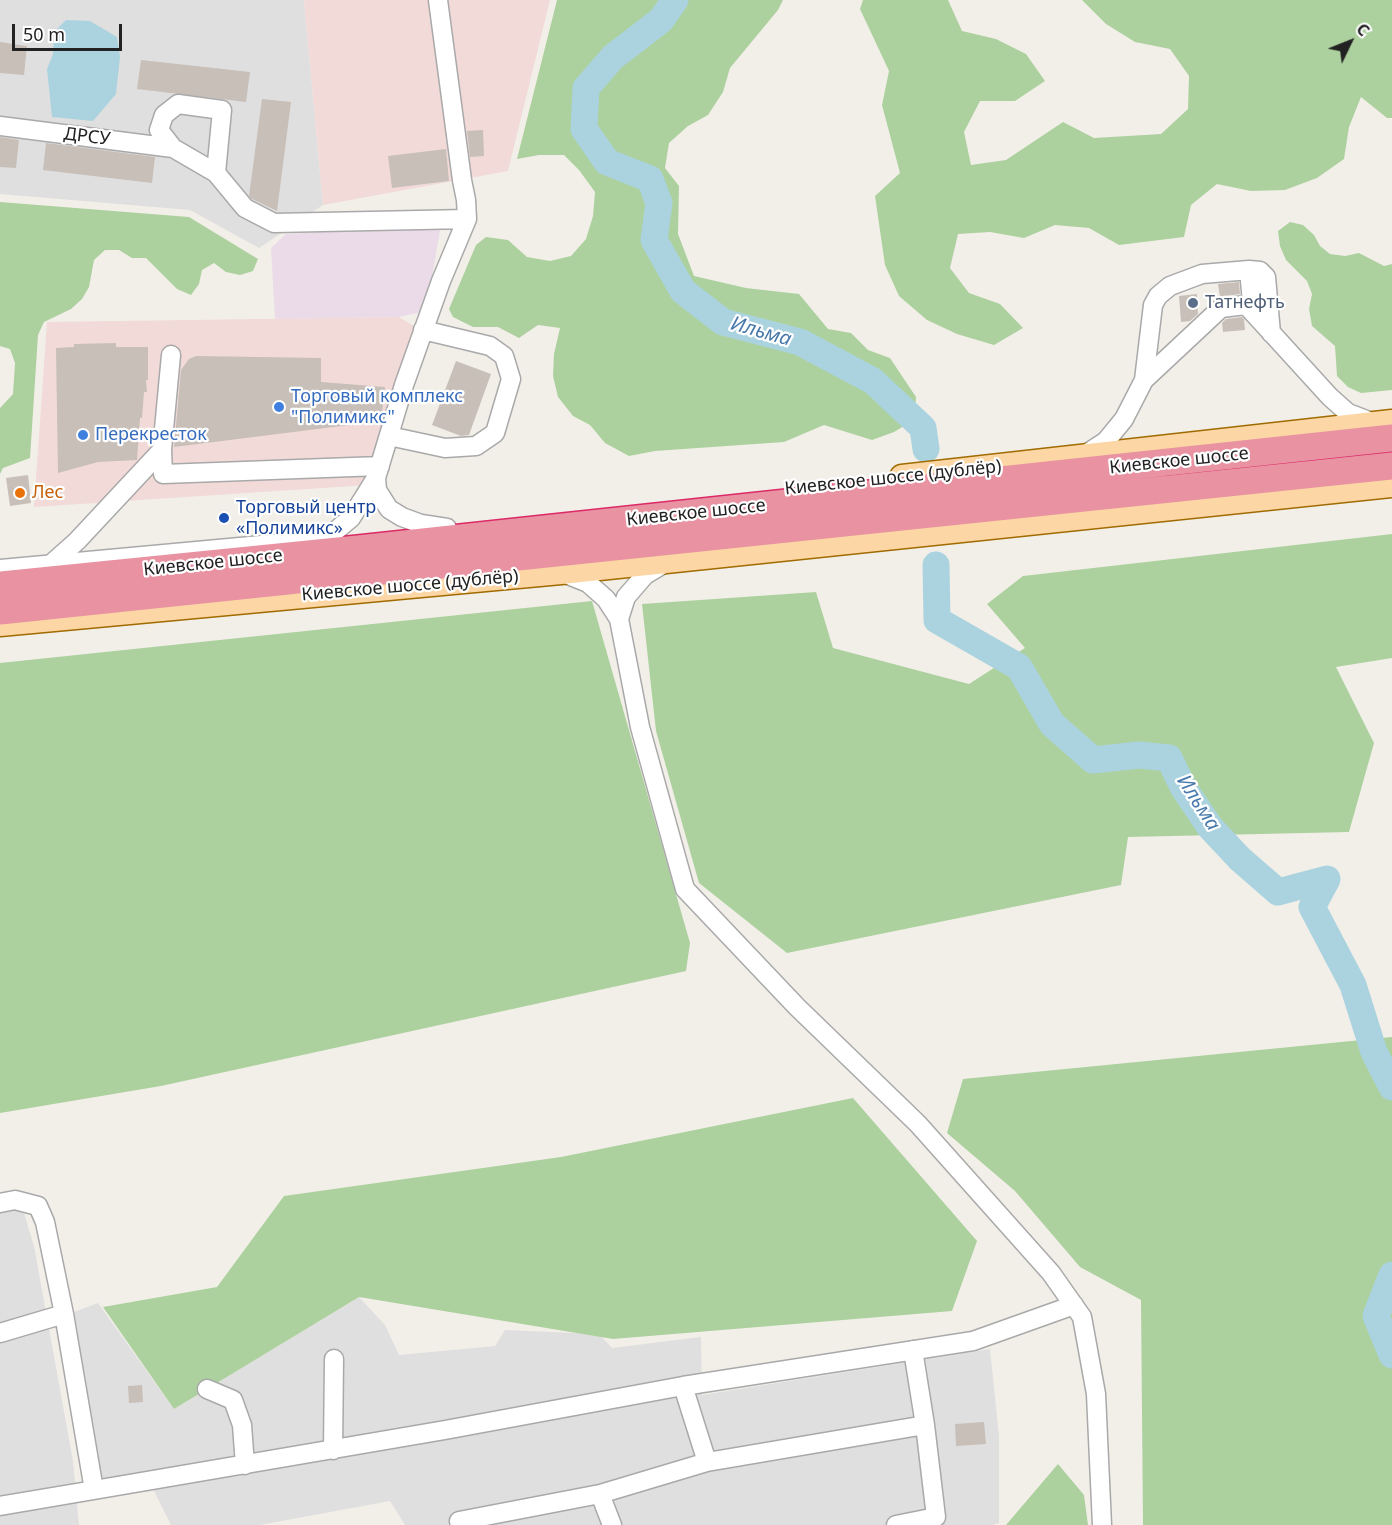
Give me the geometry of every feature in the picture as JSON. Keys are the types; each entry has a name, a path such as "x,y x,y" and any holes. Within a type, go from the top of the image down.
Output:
{"highway":[{"name":"Киевское шоссе","path":"0,585 1387,428"},
{"name":"Киевское шоссе","path":"0,611 1392,466"}],"main road":[{"name":"Киевское шоссе (дублёр)","path":"441,534 555,516 1082,457 1387,428"},
{"name":"Киевское шоссе (дублёр)","path":"0,624 561,572 1392,485"}],"street":[{"path":"318,540 333,533 351,518 378,472 423,330 467,219 438,0"},
{"path":"216,173 222,110 178,104 164,115 159,130 173,148 216,173 245,208 274,223 467,219"},
{"name":"ДРСУ","path":"0,126 173,148"},
{"path":"1249,270 1253,313"},
{"path":"1144,380 1152,311 1158,296 1170,286 1202,274 1260,271 1267,282 1271,333"},
{"path":"1082,457 1106,441 1118,426 1144,380 1221,308 1246,305 1330,397 1348,413 1387,428"},
{"path":"389,436 445,448 476,447 495,433 511,379 504,356 490,346 423,330"},
{"path":"171,356 162,450 163,474 378,472"},
{"path":"50,565 77,541 162,450"},
{"path":"378,472 377,490 389,509 441,534"},
{"path":"0,569 318,540 441,534"},
{"path":"619,619 626,597 645,575 667,561"},
{"path":"561,572 588,583 606,599 619,619 640,727 685,889 797,1007 918,1124 1051,1273 1082,1317 1096,1394 1102,1525"},
{"path":"0,1203 15,1200 38,1206 45,1222 64,1314 94,1490"},
{"path":"0,1506 333,1450 683,1386 973,1341 1074,1305"},
{"path":"0,1332 64,1314"},
{"path":"896,1525 936,1517 913,1350"},
{"path":"333,1450 334,1359"},
{"path":"683,1386 707,1462"},
{"path":"207,1389 233,1400 242,1425 245,1465"},
{"path":"459,1521 600,1494 707,1462 925,1425"},
{"path":"600,1494 612,1525"}],"shaded area":[{"path":"0,0 304,0 323,205 259,248 190,210 0,194"},
{"path":"304,0 550,0 508,171 323,205"},
{"path":"441,225 426,311 399,317 275,319 271,248 286,234"},
{"path":"399,317 417,328 369,485 34,507 47,322"},
{"path":"7,1207 23,1210 34,1246 73,1461 79,1525 0,1525 0,1209"},
{"path":"359,1297 385,1325 399,1355 495,1346 505,1330 599,1334 612,1348 701,1337 702,1395 990,1349 999,1436 999,1523 992,1525 405,1525 390,1501 260,1525 171,1525 151,1485 103,1485 74,1312 98,1303 174,1409"}],"green space":[{"path":"557,0 783,0 778,10 730,68 723,92 708,115 688,126 669,143 665,168 679,186 678,234 694,276 746,288 799,294 828,329 851,333 868,350 890,358 916,397 914,420 894,432 872,440 824,425 784,442 655,451 629,456 605,443 590,425 573,416 558,397 553,376 554,354 560,328 538,325 519,338 498,327 473,327 453,317 449,309 476,245 486,237 508,240 527,257 550,261 571,256 586,239 593,216 595,192 579,170 564,155 539,155 517,159"},
{"path":"863,0 948,0 962,31 996,39 1026,54 1045,81 1015,101 980,101 964,132 971,165 1006,160 1063,122 1094,138 1161,134 1188,109 1189,76 1170,49 1135,42 1106,24 1082,0 1392,0 1392,118 1387,118 1361,97 1349,127 1344,159 1317,178 1285,190 1251,191 1217,184 1191,205 1184,237 1119,245 1089,228 1055,225 1024,238 990,232 958,234 950,268 969,293 1000,304 1023,328 994,345 957,334 927,320 899,296 885,265 875,196 900,173 882,105 889,71 860,9"},
{"path":"0,202 189,217 258,259 253,271 240,275 226,272 214,263 202,270 199,284 191,295 177,289 146,258 132,258 119,250 105,250 94,260 89,287 82,299 71,309 44,322 38,335 30,458 3,468 0,474 0,408 13,394 15,363 10,349 0,346"},
{"path":"1290,222 1303,225 1314,235 1320,246 1330,254 1345,256 1359,253 1384,266 1392,264 1392,390 1361,393 1348,387 1337,376 1335,346 1312,326 1309,309 1312,294 1307,281 1286,260 1280,246 1278,231"},
{"path":"1392,534 1392,658 1336,667 1374,743 1349,832 1128,837 1121,885 787,953 699,883 656,731 642,604 816,592 833,648 969,684 1025,648 987,604 1023,576"},
{"path":"592,601 690,943 686,971 161,1086 0,1113 0,663"},
{"path":"1392,1037 1392,1525 1143,1525 1141,1300 1080,1267 1015,1191 947,1133 963,1079"},
{"path":"853,1098 977,1241 952,1311 613,1339 359,1297 174,1409 103,1307 217,1287 284,1196 561,1157"},
{"path":"1058,1464 1084,1495 1088,1525 1006,1525"}],"water":[{"path":"66,20 90,21 117,37 120,57 116,94 93,121 52,117 47,69 53,54 54,32"}],"building":[{"path":"0,42 27,46 24,75 0,73"},
{"path":"141,60 250,72 246,102 137,89"},
{"path":"262,99 291,102 277,211 249,196"},
{"path":"483,130 484,156 470,157 467,131"},
{"path":"0,137 19,140 16,168 0,167"},
{"path":"46,143 155,157 152,183 43,170"},
{"path":"446,149 449,181 392,188 388,156"},
{"path":"1239,282 1240,294 1220,297 1218,284"},
{"path":"1197,294 1198,314 1190,321 1181,322 1179,296"},
{"path":"1242,317 1245,330 1223,332 1222,323 1226,319"},
{"path":"116,343 116,347 148,347 147,392 144,392 142,418 140,418 137,460 98,462 58,473 56,348 74,347 74,344"},
{"name":"Торговый комплекс \"Полимикс\"","path":"196,356 321,358 321,382 385,387 381,421 174,447 181,370 189,359"},
{"path":"456,361 491,374 469,435 461,436 432,425"},
{"path":"28,475 31,503 10,506 6,478"},
{"path":"142,1385 143,1402 129,1403 128,1386"},
{"path":"984,1422 986,1444 956,1446 955,1424"}],"waterway":[{"name":"Ильма","path":"675,0 661,20 613,57 586,88 584,129 607,162 650,179 659,203 654,240 683,291 723,322 800,342 873,381 923,428 926,449"},
{"name":"Ильма","path":"936,565 937,620 1019,667 1052,724 1093,760 1139,755 1169,758 1183,787 1210,827 1240,859 1278,892 1327,879 1312,907 1353,985 1374,1052 1392,1087"},
{"name":"Ильма","path":"1392,1275 1376,1316 1392,1355"}],"place":[{"name":"Татнефть","path":"1193,303"},
{"name":"Торговый комплекс \"Полимикс\"","path":"279,407"},
{"name":"Перекресток","path":"83,435"},
{"name":"Лес","path":"20,493"},
{"name":"Торговый центр «Полимикс»","path":"224,518"}]}
